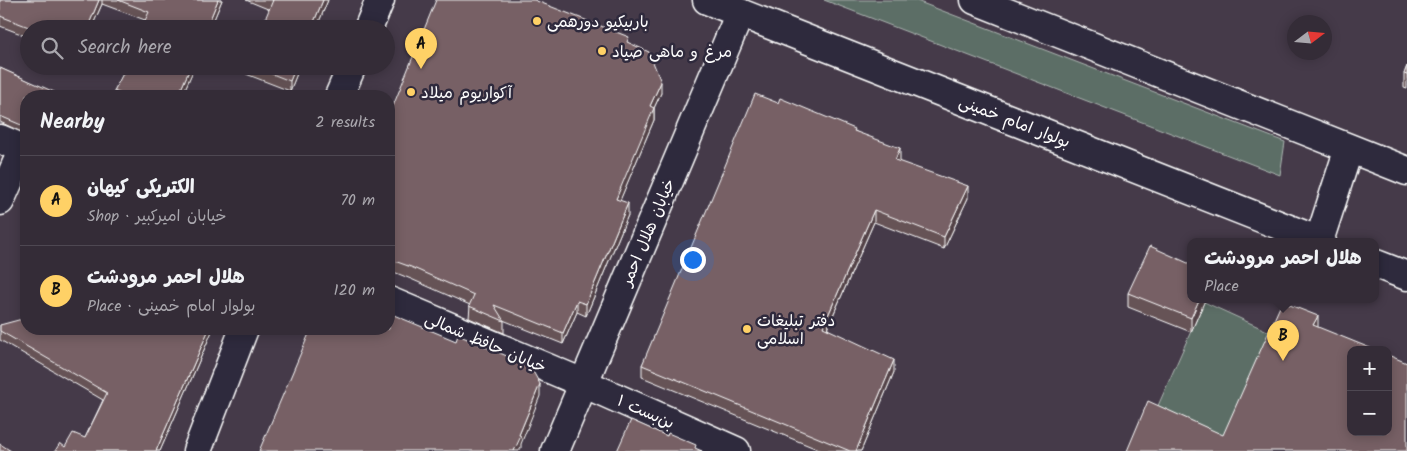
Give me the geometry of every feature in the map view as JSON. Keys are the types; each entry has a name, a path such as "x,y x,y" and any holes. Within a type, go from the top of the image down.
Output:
{"main road":[{"path":"372,20 380,0"},
{"name":"بولوار امام خمینی","path":"707,0 1311,238"},
{"path":"974,0 1407,171"},
{"name":"خیابان هلال احمر","path":"555,451 740,13"},
{"path":"342,90 348,75"},
{"path":"0,201 16,146"},
{"path":"1322,238 1349,148"},
{"path":"1379,265 1407,276"},
{"name":"خیابان حافظ شمالی","path":"395,303 583,383"},
{"path":"197,451 242,335"},
{"name":"بن‌بست ۱","path":"583,383 736,451"}],"green space":[{"path":"824,0 914,0 1285,142 1280,175"},
{"path":"1204,303 1274,334 1223,449 1153,417"}],"building":[{"path":"0,0 99,0 91,20 20,20 20,24 0,16"},
{"path":"118,0 218,0 210,20 145,20 149,12"},
{"path":"273,0 323,0 315,20 265,20"},
{"path":"436,0 534,0 629,37 627,42 649,52 661,82 650,106 654,108 616,199 628,203 586,304 577,301 563,333 494,305 504,321 469,306 474,295 395,261 395,101"},
{"path":"0,68 50,90 20,90 20,124 0,116"},
{"path":"122,75 187,75 181,90 115,90"},
{"path":"275,75 292,75 290,81"},
{"path":"755,94 778,103 780,98 855,129 854,131 900,148 895,160 968,186 944,237 874,210 823,327 894,360 856,451 850,451 642,365"},
{"path":"1150,246 1187,263 1187,303 1198,303 1191,318 1128,293"},
{"path":"1282,303 1285,303 1318,316 1313,325 1365,346 1347,346 1347,436 1392,436 1392,357 1407,363 1407,451 1127,451 1148,401 1223,435"},
{"path":"395,316 456,341 458,335 530,366 540,384 514,451 259,451 308,335 395,335"},
{"path":"20,320 20,335 206,335 156,451 55,451 60,443 65,447 73,433 85,438 107,393 0,331 0,325"},
{"path":"631,420 667,436 668,433 696,445 695,448 702,451 617,451"},
{"path":"0,444 11,451 0,451"}],"place":[{"name":"باربیکیو دورهمی","path":"537,21"},
{"name":"مرغ و ماهی صیاد","path":"602,51"},
{"name":"الکتریکی کیهان","path":"421,69"},
{"name":"آکواریوم میلاد","path":"411,92"},
{"name":"دفتر تبلیغات اسلامی","path":"747,329"},
{"name":"هلال احمر مرودشت","path":"1283,361"}]}
